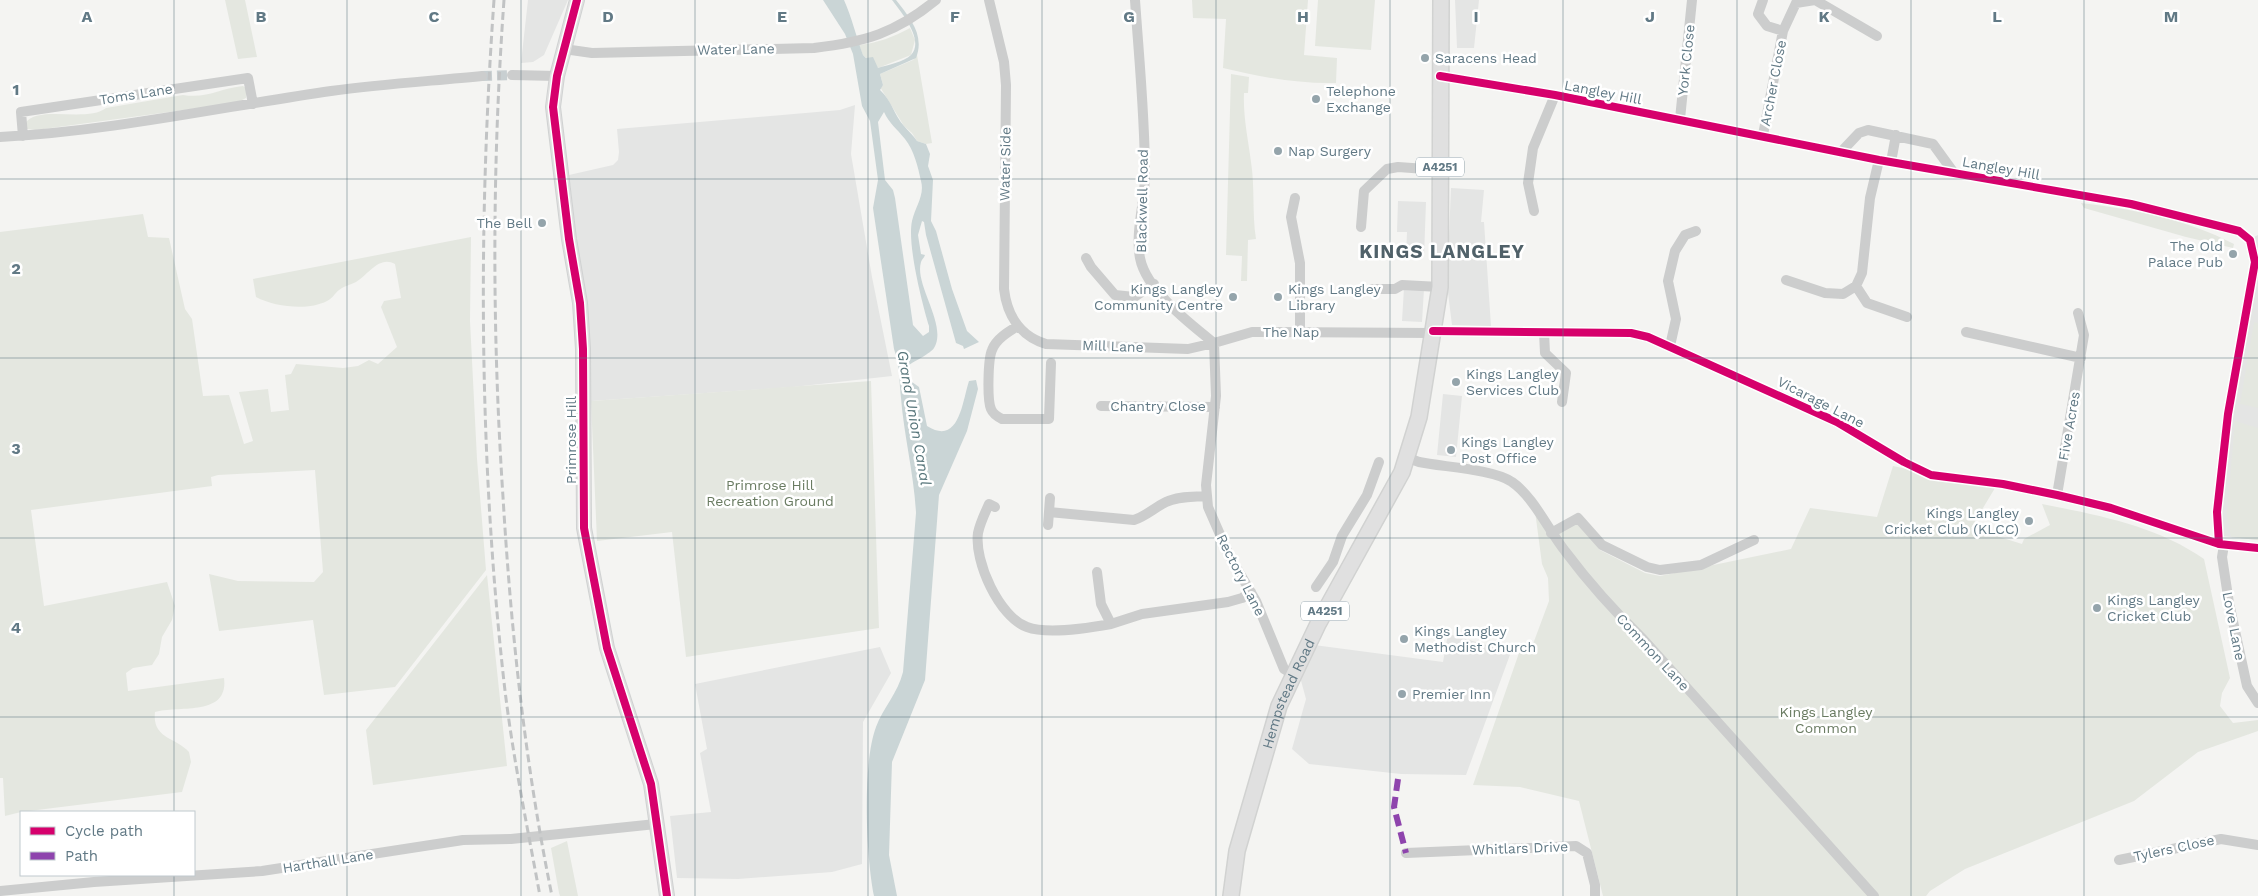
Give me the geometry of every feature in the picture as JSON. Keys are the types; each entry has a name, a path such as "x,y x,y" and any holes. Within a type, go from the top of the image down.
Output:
{"main road":[{"name":"A4251","path":"1433,332 1440,288 1441,0"},
{"name":"Hempstead Road","path":"1231,896 1240,841 1279,706 1318,624 1408,458 1420,417 1433,332"}],"street":[{"name":"Primrose Hill","path":"578,0 557,76 554,100 555,127 581,312 584,528 607,648 648,775 667,896"},
{"name":"Water Lane","path":"564,49 592,53 814,48 841,45 866,40 905,24 936,0"},
{"name":"Water Side","path":"989,0 1004,62 1006,85 1004,289 1010,315 1018,326"},
{"name":"Blackwell Road","path":"1135,0 1145,176 1140,258 1145,272 1176,312 1214,343"},
{"name":"York Close","path":"1680,120 1692,0"},
{"name":"Archer Close","path":"1763,0 1758,14 1767,26 1783,31"},
{"name":"Archer Close","path":"1763,135 1783,31 1795,2 1815,0 1877,36"},
{"path":"512,75 557,76"},
{"name":"Toms Lane","path":"0,137 23,136 332,91 482,76"},
{"name":"Langley Hill","path":"1440,76 1555,95 1763,135 1879,160 2139,206 2239,230 2250,240 2254,262 2228,414 2217,512 2222,544"},
{"name":"Toms Lane","path":"23,136 21,112 248,78 253,104"},
{"path":"1534,211 1528,183 1533,148 1555,95"},
{"path":"1841,152 1860,133 1868,130 1896,134 1934,144 1954,173"},
{"path":"1891,162 1896,134"},
{"path":"1786,280 1825,293 1843,294 1856,286 1862,273 1870,198 1879,160"},
{"path":"1361,227 1364,191 1388,169 1398,167 1440,170"},
{"path":"1295,198 1291,217 1300,263 1300,332"},
{"path":"1670,346 1676,320 1668,281 1676,252 1685,234 1696,231"},
{"path":"1086,258 1090,267 1115,295 1134,297 1154,284"},
{"path":"1372,289 1394,289 1402,285 1440,288"},
{"path":"1856,286 1867,303 1882,310 1906,316"},
{"name":"Five Acres","path":"2058,495 2084,335 2078,313"},
{"name":"Mill Lane","path":"1018,326 1035,341 1046,344 1188,349 1214,343"},
{"path":"1018,326 1001,338 992,349 989,360 991,409 1002,419 1048,423 1051,363"},
{"name":"The Nap","path":"1214,343 1252,332 1433,332"},
{"name":"Vicarage Lane","path":"1433,332 1631,333 1670,346 1837,422 1904,462 1931,475 2003,484 2058,495 2111,508 2222,544 2258,548"},
{"path":"1544,332 1545,353 1566,373 1562,402"},
{"path":"1966,332 2080,358"},
{"path":"1049,512 1134,520 1146,516 1165,502 1176,498 1206,496 1215,407 1214,343"},
{"name":"Chantry Close","path":"1101,406 1215,407"},
{"name":"Common Lane","path":"1408,458 1450,468 1483,472 1511,481 1525,493 1551,533 1608,606 1643,639 1874,896"},
{"path":"1316,587 1328,573 1347,530 1367,495 1379,462"},
{"name":"Rectory Lane","path":"1206,496 1216,526 1229,555 1251,592 1284,669 1294,675"},
{"path":"1048,525 1050,498"},
{"path":"989,504 978,532 978,548 981,562 995,595 1014,618 1026,627 1039,630 1111,624 1142,614 1228,602 1242,598 1251,592"},
{"path":"1551,533 1578,518 1602,546 1647,567 1660,570 1701,565 1754,540"},
{"path":"1347,530 1365,540"},
{"name":"Love Lane","path":"2222,544 2222,557 2229,603 2247,686 2258,703"},
{"path":"1097,572 1101,604 1111,624"},
{"name":"Harthall Lane","path":"0,891 94,882 262,871 463,840 511,839 656,824"},
{"name":"Tylers Close","path":"2119,860 2221,838 2258,845"},
{"name":"Whitlars Drive","path":"1406,853 1576,846 1587,852 1595,885 1595,896"}],"shaded area":[{"path":"528,0 568,0 544,55 533,62 521,63"},
{"path":"1455,0 1479,0 1474,48 1457,48"},
{"path":"855,105 851,154 872,277 892,376 793,387 591,401 586,318 569,175 613,165 618,160 619,152 617,129 840,110"},
{"path":"1451,188 1484,190 1481,222 1484,222 1491,326 1452,325 1447,285"},
{"path":"1398,201 1426,202 1424,257 1406,256 1407,232 1397,232"},
{"path":"2258,235 2258,540 2221,536 2221,488 2247,322 2252,238"},
{"path":"1404,288 1424,289 1422,322 1402,321"},
{"path":"1443,394 1462,396 1456,457 1437,455"},
{"path":"1448,634 1511,652 1466,775 1401,774 1309,764 1292,749 1306,699 1300,677 1314,645 1443,662"},
{"path":"880,647 891,673 863,722 862,864 832,872 738,879 677,878 670,816 711,812 700,753 707,749 695,684"}],"green space":[{"path":"225,0 245,0 257,57 238,59"},
{"path":"1192,0 1308,0 1304,55 1337,58 1336,83 1279,79 1223,68 1226,19 1193,18"},
{"path":"1318,0 1375,0 1371,50 1315,46"},
{"path":"910,28 915,40 911,55 878,68 863,55 859,45 885,39"},
{"path":"917,55 932,143 926,144 917,141 904,126 880,87 883,85 880,74 913,60"},
{"path":"1231,74 1249,77 1248,93 1244,93 1244,111 1252,171 1256,239 1248,240 1247,281 1241,281 1242,256 1226,255"},
{"path":"243,86 246,88 246,98 236,103 36,130 27,129 25,124 31,118 40,115 87,114 106,108 183,95 199,96"},
{"path":"2081,203 2140,212 2179,222 2234,244 2233,248 2186,237 2084,208"},
{"path":"143,214 148,237 169,238 185,309 192,319 203,396 229,395 244,444 253,441 239,392 268,389 271,412 289,410 285,375 291,374 296,364 343,368 358,366 369,360 378,364 397,347 381,307 384,301 401,298 395,264 389,262 384,262 374,267 356,282 339,290 329,300 311,306 282,305 256,297 253,279 471,237 470,321 477,459 486,570 395,687 324,695 313,620 219,631 209,574 238,581 314,582 323,572 315,470 218,475 211,477 212,486 31,510 44,606 167,582 175,606 172,620 162,637 159,654 152,665 133,668 126,673 128,691 224,678 223,690 219,699 211,704 155,712 157,728 161,733 189,752 191,762 182,792 20,811 5,816 3,778 0,778 0,232"},
{"path":"2254,322 2258,323 2258,408 2240,404"},
{"name":"Primrose Hill Recreation Ground","path":"871,381 879,628 686,657 672,532 597,541 591,401"},
{"path":"2235,421 2258,428 2258,540 2231,537 2227,515"},
{"name":"Kings Langley Common","path":"1893,466 1995,488 1971,528 2022,544 2024,539 2050,525 2042,504 2126,523 2147,530 2167,538 2204,559 2230,678 2222,693 2220,706 2233,723 2258,720 2258,731 2198,752 2134,801 1965,869 1930,891 1926,896 1603,896 1579,801 1520,787 1473,785 1519,653 1533,644 1549,601 1548,578 1542,564 1535,511 1551,535 1577,521 1600,550 1645,573 1660,576 1791,549 1810,508 1877,517"},
{"path":"487,575 507,766 373,785 366,730"},
{"path":"567,841 578,896 560,896 559,893 551,848"}],"water":[{"name":"Grand Union Canal","path":"823,0 844,0 863,55 866,58 873,57 878,68 904,60 915,49 914,34 892,0 896,0 915,27 919,42 916,58 880,74 883,85 880,90 901,122 917,141 926,144 930,154 928,166 933,180 931,221 936,231 952,289 967,331 979,342 964,349 963,346 956,343 924,222 922,221 918,235 921,254 925,255 921,262 920,271 937,328 937,339 932,350 909,365 912,382 919,387 927,426 938,431 946,430 953,426 961,410 969,381 976,380 978,389 967,431 939,495 925,680 892,762 889,855 897,896 874,896 867,835 867,786 872,743 876,727 898,687 903,672 916,513 902,412 898,367 873,208 878,180 870,121 862,106 853,54 845,34","holes":["884,112 911,148 922,186 911,231 916,274 929,326 929,332 923,336 913,325 895,198 893,190 885,180 878,122"]}],"tunnel":[{"path":"482,76 512,75"}],"railway":[{"path":"494,0 485,170 484,255 486,427 490,512 507,709 540,896"},
{"path":"504,0 497,124 495,248 499,435 510,597 520,697 534,797 552,896"}],"marked path":[{"path":"1398,779 1394,807 1406,853"}],"cycle path":[{"path":"577,0 557,76 553,107 569,239 580,303 583,349 584,528 607,648 651,784 667,896"},
{"path":"1440,76 1555,95 1879,160 2131,204 2239,231 2250,240 2255,262 2228,414 2217,512 2219,544"},
{"path":"1433,331 1631,333 1648,337 1837,422 1904,462 1931,475 2003,484 2057,495 2111,508 2219,544 2258,548"}],"place":[{"name":"Saracens Head","path":"1425,58"},
{"name":"Telephone Exchange","path":"1316,99"},
{"name":"Nap Surgery","path":"1278,151"},
{"name":"The Bell","path":"542,223"},
{"name":"The Old Palace Pub","path":"2233,254"},
{"name":"Kings Langley Community Centre","path":"1233,297"},
{"name":"Kings Langley Library","path":"1278,297"},
{"name":"Kings Langley Services Club","path":"1456,382"},
{"name":"Kings Langley Post Office","path":"1451,450"},
{"name":"Kings Langley Cricket Club (KLCC)","path":"2029,521"},
{"name":"Kings Langley Cricket Club","path":"2097,608"},
{"name":"Kings Langley Methodist Church","path":"1404,639"},
{"name":"Premier Inn","path":"1402,694"}],"district":[{"name":"KINGS LANGLEY","path":"1442,251"}]}
